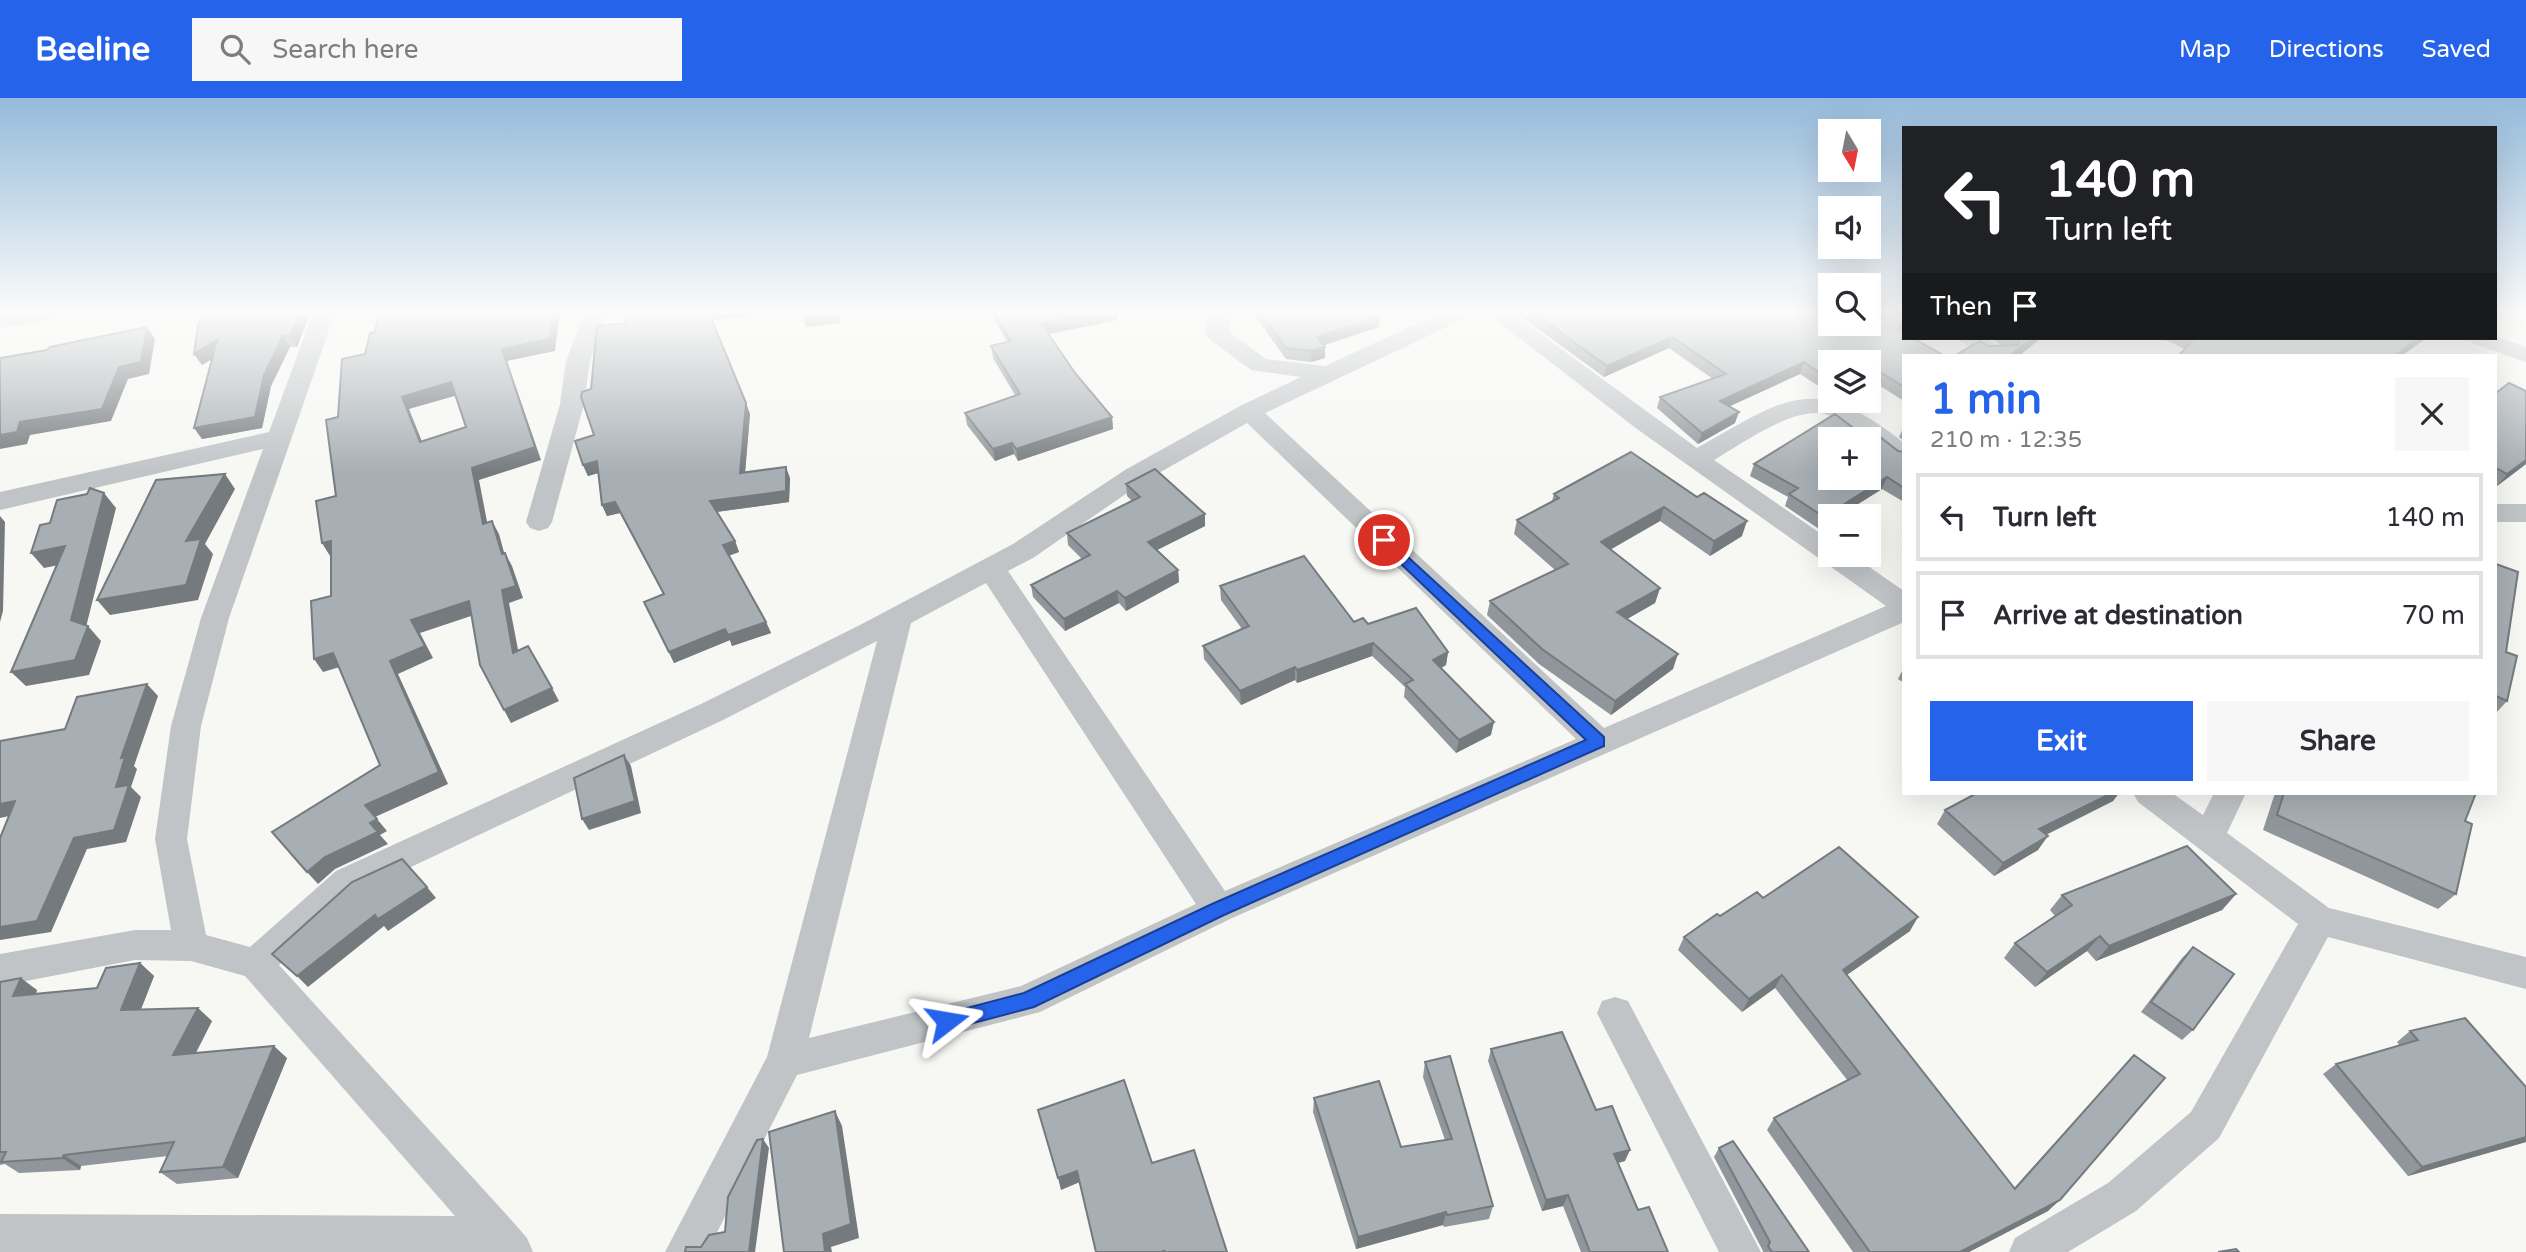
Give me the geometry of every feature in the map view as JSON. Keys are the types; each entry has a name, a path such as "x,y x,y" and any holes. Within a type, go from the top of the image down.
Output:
{"street":[{"path":"191,946 171,839 186,726 215,618 306,367"},
{"path":"539,522 572,404 577,367"},
{"path":"1274,367 1330,374"},
{"path":"256,964 348,881 712,712 898,617 1023,551 1134,476 1249,411 1345,367"},
{"path":"1571,367 1818,544"},
{"path":"1696,459 1793,409 1822,405 1850,416 1902,454"},
{"path":"1249,411 1598,741"},
{"path":"0,501 282,437"},
{"path":"2497,513 2526,513"},
{"path":"1850,567 1902,604"},
{"path":"991,568 1218,909"},
{"path":"785,1061 1027,1001 1218,909 1598,741 1902,611"},
{"path":"685,1252 785,1061 898,617"},
{"path":"2152,795 2319,920 2526,973"},
{"path":"2208,838 2229,795"},
{"path":"2029,1252 2122,1197 2205,1125 2319,920"},
{"path":"0,970 135,945 191,946 256,964 507,1245"},
{"path":"1615,1013 1741,1252"},
{"path":"0,1234 507,1245"}],"building":[{"path":"0,367 120,367 102,409 20,422 17,432 0,435"},
{"path":"210,367 268,367 255,417 194,428"},
{"path":"341,367 508,367 535,447 472,468 483,524 492,521 516,586 502,590 513,653 528,646 552,688 504,710 480,665 469,601 411,620 425,646 390,661 439,772 365,805 377,819 370,823 378,832 325,857 307,872 272,832 380,765 333,653 314,659 311,601 331,596 331,541 322,543 316,501 336,496 326,420 338,417","holes":["451,382 466,427 420,442 402,397"]},
{"path":"593,367 731,367 746,403 740,473 786,467 786,491 710,501 735,541 723,545 766,622 728,635 725,629 669,652 644,602 664,594 615,502 602,505 597,461 583,465 575,441 594,435 581,397 582,392 591,389"},
{"path":"1004,367 1071,367 1112,417 1016,449 1012,443 993,449 965,413 1020,394"},
{"path":"1716,367 1794,367 1720,401 1739,412 1702,433 1660,397 1726,374"},
{"path":"1881,367 1902,367 1902,386 1881,373"},
{"path":"2509,383 2526,391 2526,460 2507,474 2497,470 2497,392"},
{"path":"1835,414 1852,427 1818,427 1818,490 1867,490 1844,504 1818,504 1818,513 1789,494 1798,488 1754,464"},
{"path":"1881,438 1902,452 1902,487 1887,477 1881,481"},
{"path":"1631,452 1697,497 1704,493 1747,521 1714,541 1664,507 1601,542 1660,588 1617,612 1678,654 1615,701 1542,649 1490,601 1568,564 1517,520 1559,498 1554,494"},
{"path":"1155,469 1205,514 1148,542 1178,570 1125,598 1117,591 1064,619 1031,585 1090,555 1067,533 1140,497 1126,484"},
{"path":"225,474 186,541 201,539 186,585 97,600 156,480"},
{"path":"90,488 104,493 71,620 88,626 75,660 11,672 65,546 31,553 40,525 50,523 57,500 87,494"},
{"path":"1304,556 1354,622 1363,618 1368,624 1416,608 1448,652 1433,660 1494,722 1459,740 1405,684 1413,680 1373,643 1297,670 1295,667 1240,691 1203,646 1249,626 1220,586"},
{"path":"2497,564 2518,572 2506,652 2517,656 2507,701 2497,696"},
{"path":"147,684 121,758 125,757 116,787 129,785 114,830 74,838 37,921 0,927 0,838 15,801 0,804 0,741 65,729 77,697"},
{"path":"624,755 635,801 582,819 574,778"},
{"path":"1973,795 2108,795 2039,829 2048,836 2003,863 1945,810"},
{"path":"2283,795 2475,795 2465,821 2472,824 2456,894 2277,815"},
{"path":"2187,846 2236,894 2109,946 2100,936 2047,972 2015,943 2072,905 2062,895"},
{"path":"1839,847 1918,917 1843,970 2015,1189 2134,1055 2165,1078 2060,1200 1960,1252 1870,1252 1774,1118 1860,1074 1782,975 1749,999 1684,937 1717,914 1720,916 1757,892 1763,898"},
{"path":"402,859 427,887 378,919 375,915 297,976 272,954 352,882"},
{"path":"2193,947 2234,974 2193,1030 2151,1002"},
{"path":"140,963 121,1010 198,1008 173,1055 274,1046 223,1167 160,1172 174,1142 64,1155 62,1158 1,1162 6,1152 0,1152 0,982 21,978 13,996 97,988 106,968"},
{"path":"2465,1018 2526,1087 2526,1137 2422,1167 2336,1064 2418,1040 2410,1031"},
{"path":"1562,1032 1596,1110 1612,1106 1630,1150 1614,1154 1638,1210 1649,1207 1668,1252 1590,1252 1568,1195 1546,1200 1491,1049"},
{"path":"1450,1056 1493,1206 1447,1215 1446,1212 1358,1237 1314,1098 1379,1081 1401,1147 1452,1139 1425,1062"},
{"path":"1124,1080 1152,1163 1194,1150 1227,1252 1096,1252 1077,1171 1058,1178 1038,1110"},
{"path":"835,1111 851,1224 823,1234 825,1252 784,1252 769,1132"},
{"path":"763,1139 749,1252 685,1252 686,1247 701,1247 709,1235 725,1232 728,1197 757,1140"},
{"path":"1733,1141 1809,1252 1772,1252 1768,1246 1770,1242 1719,1148"},
{"path":"2236,1249 2239,1252 2218,1252"}],"route":[{"path":"947,1021 1027,1001 1218,909 1598,741 1384,540"}]}
